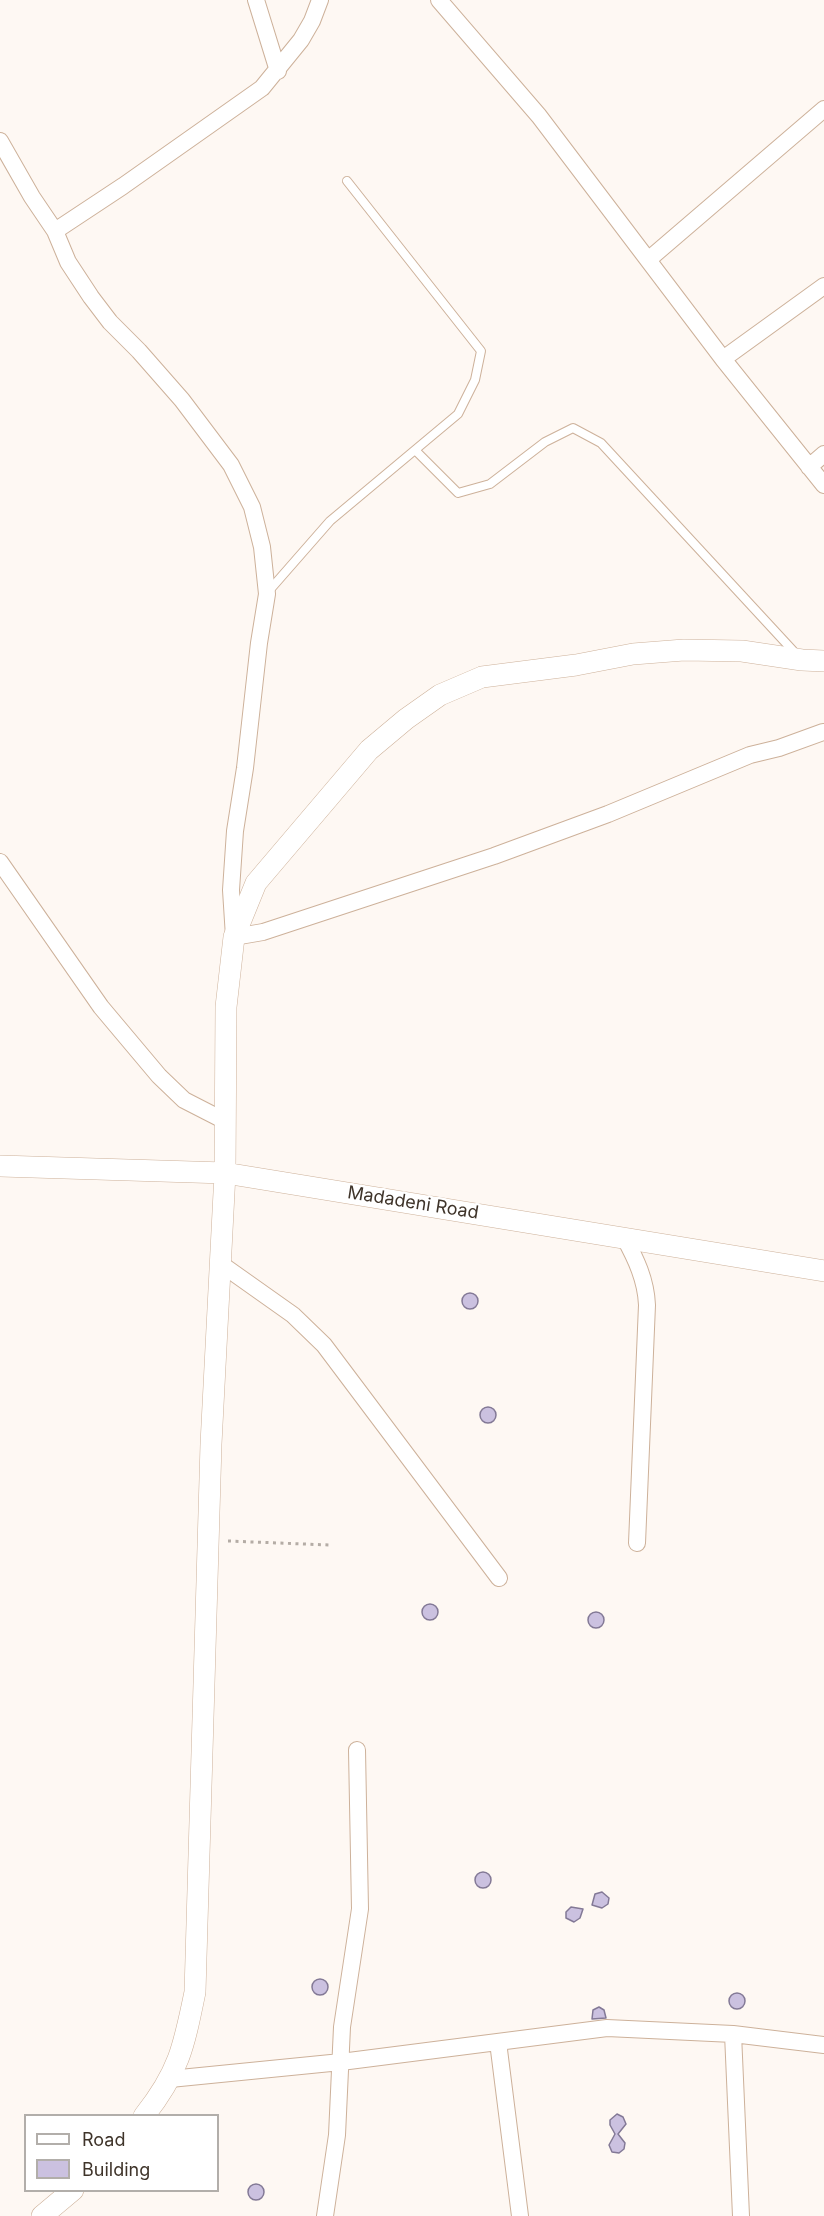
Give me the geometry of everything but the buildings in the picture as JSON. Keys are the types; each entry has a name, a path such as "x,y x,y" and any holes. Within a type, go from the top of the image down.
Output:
{"street":[{"path":"256,0 278,71"},
{"path":"56,231 262,88 301,40 320,0"},
{"path":"439,0 539,116 723,359 824,485"},
{"path":"648,260 824,109"},
{"path":"0,141 32,197 56,231 68,262 110,322 182,400 231,465 252,507 262,547 267,594 235,831 231,890 234,937 226,1007 225,1173 208,1540 195,1992 185,2045 170,2079 145,2114"},
{"path":"723,359 824,286"},
{"path":"809,466 824,454"},
{"path":"234,937 255,883 286,845 369,750 406,718 440,695 482,677 576,665 633,654 684,650 742,651 824,661"},
{"path":"234,937 263,932 494,856 608,814 741,759 823,732"},
{"path":"0,862 101,1007 159,1076 184,1100 225,1121"},
{"name":"Madadeni Road","path":"0,1166 225,1173 824,1271"},
{"path":"624,1237 642,1274 647,1305 637,1543"},
{"path":"221,1264 293,1315 324,1345 500,1578"},
{"path":"325,2216 337,2135 342,2027 360,1909 357,1750"},
{"path":"170,2079 341,2062 607,2028 645,2028 733,2034 824,2045"},
{"path":"733,2034 741,2216"},
{"path":"498,2042 520,2216"},
{"path":"42,2216 71,2192"}],"lane":[{"path":"267,594 330,521 459,414 475,380 481,351 347,182"},
{"path":"415,450 458,493 490,484 544,442 573,429 601,443 802,660"}],"path":[{"path":"208,1540 329,1545"}]}
